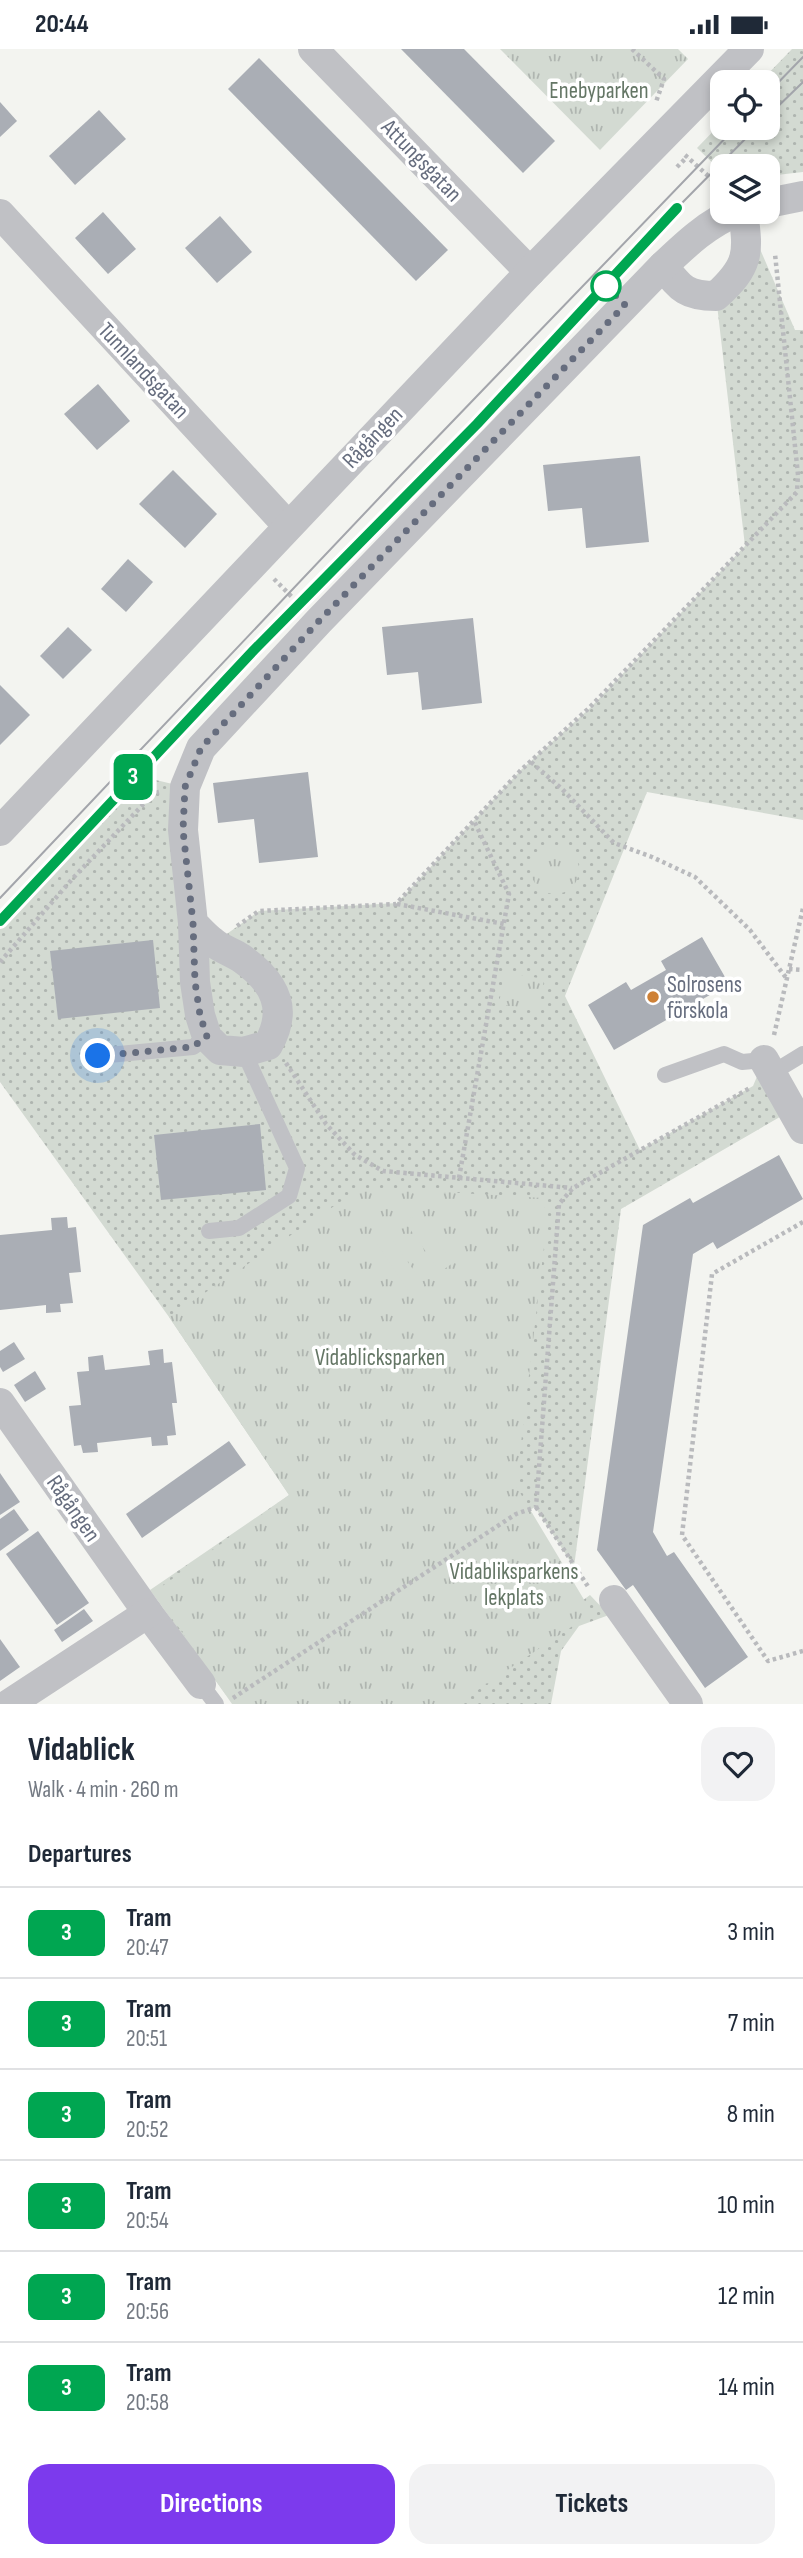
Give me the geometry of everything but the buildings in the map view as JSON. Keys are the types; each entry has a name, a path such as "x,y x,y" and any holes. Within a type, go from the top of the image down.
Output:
{"street":[{"name":"Attungsgatan","path":"313,49 530,272"},
{"name":"Rågången","path":"0,831 530,272 749,49"},
{"path":"780,201 803,196"},
{"name":"Tunnlandsgatan","path":"0,214 288,526"},
{"path":"204,933 270,982 280,1014 276,1032 256,1049 220,1050 207,1037 200,1015 195,982 204,933 183,830 185,787 201,748 319,621 663,266 714,224"},
{"path":"663,266 681,289 697,296 716,296 731,283 741,267 748,246 745,224"},
{"path":"768,1066 803,1129"},
{"name":"Rågången","path":"0,1403 208,1694"},
{"path":"614,1600 688,1704"},
{"path":"9,1704 148,1613"}],"lane":[{"path":"98,1056 192,1047 207,1037"},
{"path":"209,1231 239,1228 289,1195 297,1168 256,1049"},
{"path":"665,1075 724,1054 742,1062 768,1066 803,1054"}],"path":[{"path":"632,49 664,79"},
{"path":"677,167 687,157"},
{"path":"396,904 531,762 590,708 797,492 793,422 774,242"},
{"path":"797,492 803,496"},
{"path":"261,553 273,578 319,621"},
{"path":"531,762 562,789 614,843 695,877 750,930 788,980"},
{"path":"0,962 74,877 154,793 185,787"},
{"path":"459,1178 509,894 474,821"},
{"path":"204,933 259,911 396,904 504,924"},
{"path":"614,1600 599,1602 536,1507 559,1204 573,1188 753,1086 768,1066 803,908"},
{"path":"789,969 803,970"},
{"path":"256,1049 284,1059 326,1124 355,1155 383,1171 573,1188"},
{"path":"803,1222 712,1274 681,1535 768,1661 803,1651"},
{"path":"223,1704 443,1564 516,1514 536,1507"}],"green space":[{"name":"Enebyparken","path":"500,49 678,49 688,59 600,150"},
{"path":"792,49 803,49 803,172 780,175 780,154 710,154 710,160 697,148 710,134 710,140 780,140 780,70 772,70"},
{"path":"740,224 749,224 795,330 803,330 803,820 647,792 565,996 640,1150 753,1086 764,1060 792,1110 621,1209 574,1567 535,1507 366,1605 226,1695 150,1590 289,1495 169,1317 0,1082 0,921 135,775 185,787 183,830 214,943 259,911 397,903 521,770 590,708 745,546 716,296"},
{"path":"555,846 564,847 572,853 578,861 578,879 572,887 564,893 555,894 546,893 538,887 532,879 531,870 532,861 538,853 546,847"},
{"path":"504,972 544,979 539,1011 499,1004"},
{"name":"Vidablicksparken","path":"392,1189 543,1198 547,1221 516,1486 592,1613 457,1704 232,1704 154,1592 289,1495 169,1317 355,1192"},
{"path":"418,1213 453,1263 440,1272 405,1222"},
{"path":"389,1235 424,1285 411,1295 377,1244"},
{"path":"590,1595 609,1615 579,1626 561,1651 551,1704 443,1704"}],"tram line":[{"path":"780,81 803,57"},
{"path":"780,104 803,82"},
{"path":"0,898 723,140"},
{"path":"0,921 271,632 477,424 677,208 744,140"},
{"name":"3","path":"0,921 254,650 477,424 677,208"}],"place":[{"name":"Solrosens förskola","path":"653,997"}],"route":[{"path":"98,1056 192,1047 207,1037 200,1015 195,982 193,923 183,830 185,787 201,748 319,621 625,305 606,286"}],"park label":[{"name":"Vidabliksparkens lekplats","path":"514,1584"}]}
